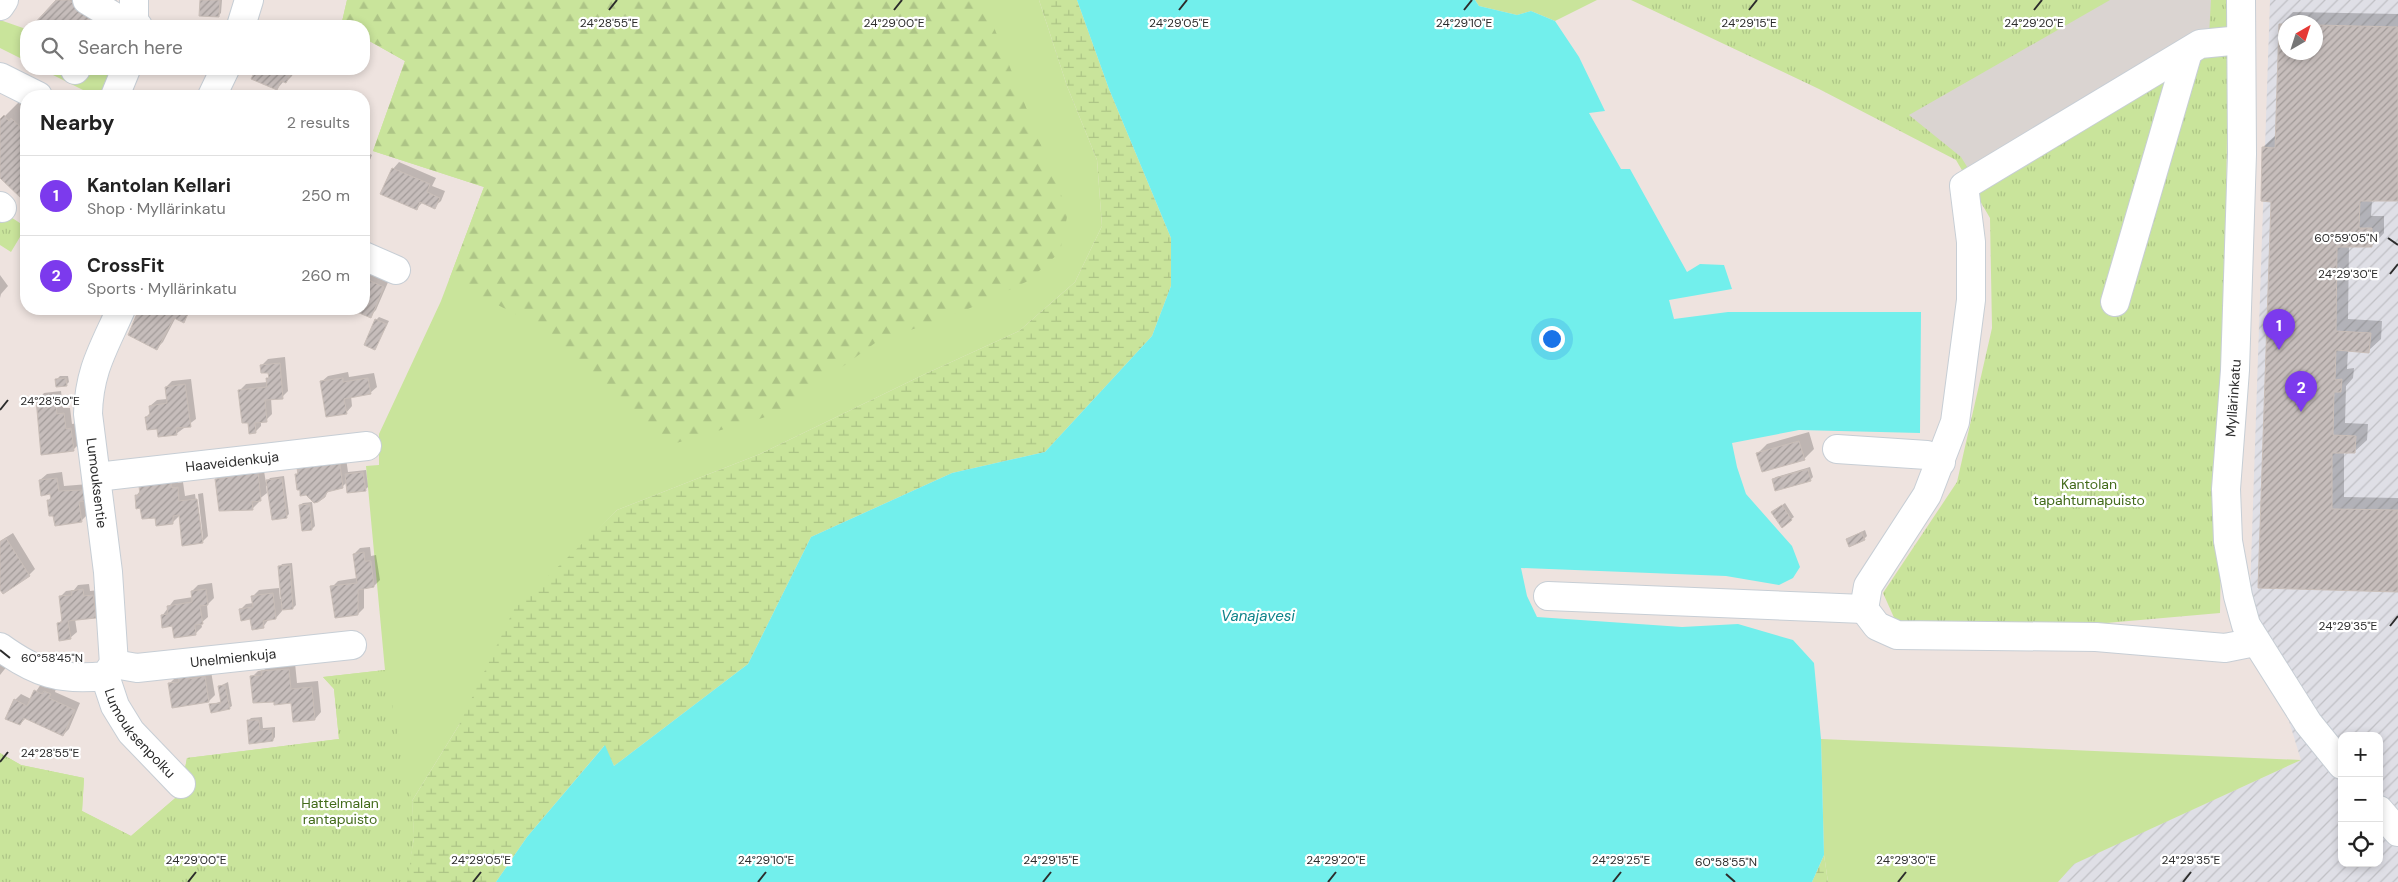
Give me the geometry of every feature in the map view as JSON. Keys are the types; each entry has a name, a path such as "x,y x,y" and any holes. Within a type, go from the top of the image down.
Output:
{"street":[{"path":"0,6 4,0"},
{"path":"87,0 128,20"},
{"path":"243,20 249,0"},
{"name":"Myllärinkatu","path":"2240,0 2242,154 2238,302 2227,498 2228,540 2238,596 2246,625 2308,722 2338,760"},
{"path":"2241,40 2200,44 1964,186 1971,242 1971,300 1955,422 1927,495 1868,586 1864,609 1877,626 1896,635 2096,637 2225,648 2256,642"},
{"path":"2114,302 2188,52"},
{"path":"117,90 124,75"},
{"path":"215,90 222,75"},
{"path":"0,77 26,90"},
{"path":"370,259 396,270"},
{"name":"Lumouksentie","path":"110,670 108,572 88,414 89,389 96,364 118,315"},
{"name":"Haaveidenkuja","path":"97,477 366,446"},
{"path":"1837,449 1927,455 1941,462"},
{"path":"1548,596 1864,609"},
{"name":"Unelmienkuja","path":"0,647 41,672 66,678 110,670 352,645"},
{"name":"Lumouksenpolku","path":"110,670 115,706 130,737 181,784"},
{"path":"2383,815 2398,832"}],"shaded area":[{"path":"2110,0 2211,0 2209,35 1974,178 1961,157 1909,115"},
{"path":"2270,0 2398,0 2398,882 2058,882 2073,864 2301,760 2250,594"}],"green space":[{"path":"347,0 1039,0 1067,86 1097,160 1102,226 1075,282 1019,331 760,454 617,510 578,549 459,725 412,801 414,838 0,882 0,753 21,765 84,778 82,811 131,836 180,794 187,758 339,739 334,689 323,677 385,670 366,466 379,465 379,434 441,301 484,187 373,151 405,61 370,41 370,20 342,20"},
{"path":"347,0 983,0 1068,212 1060,252 1028,281 968,309 875,343 779,413 666,446 527,320 449,280 484,187 373,151 405,61 370,41 370,20 342,20"},
{"path":"1039,0 1077,0 1109,89 1171,238 1171,286 1152,336 1045,452 952,473 811,537 748,664 614,766 604,746 527,837 496,882 406,882 414,838 412,801 459,725 514,609 617,510 760,454 1019,331 1075,282 1102,226 1097,160 1067,86"},
{"path":"1475,0 1597,0 1555,21 1531,11 1517,15 1479,6"},
{"name":"Kantolan tapahtumapuisto","path":"1631,0 2229,0 2220,613 2004,632 1896,622 1883,593 1957,482 1992,328 1990,218 1956,160 1819,89"},
{"path":"0,20 20,27 20,58 0,48"},
{"path":"53,75 76,75 82,79 86,75 118,75 111,90 83,90"},
{"path":"0,210 20,223 20,237 11,252 0,245"},
{"name":"Hattelmalan rantapuisto","path":"385,670 412,801 414,838 407,882 0,882 0,753 21,765 84,778 82,811 131,836 180,794 187,758 339,739 334,689 323,677"},
{"path":"1821,739 2301,760 2074,864 2058,882 1828,882 1824,855"},
{"path":"1824,855 1828,882 1812,882"}],"water":[{"name":"Vanajavesi","path":"1077,0 1475,0 1479,6 1517,15 1531,11 1555,21 1579,57 1605,111 1589,113 1621,169 1630,169 1687,272 1700,264 1724,265 1732,289 1669,300 1674,319 1728,312 1921,312 1920,433 1799,430 1732,443 1737,467 1746,494 1792,546 1800,567 1793,578 1779,585 1726,576 1521,568 1527,596 1537,617 1682,627 1738,624 1793,640 1814,663 1821,739 1824,855 1812,882 496,882 527,837 605,745 614,766 748,664 811,537 952,473 1045,452 1152,336 1171,286 1171,238 1109,89"}],"building":[{"path":"56,0 69,0 92,20 38,20"},
{"path":"200,0 220,0 219,17 199,16"},
{"path":"2323,25 2398,27 2398,201 2360,201 2359,228 2372,228 2372,247 2337,247 2336,331 2371,333 2369,353 2336,350 2335,380 2342,379 2341,392 2334,392 2333,435 2356,436 2355,453 2332,453 2332,509 2398,510 2398,592 2258,588 2271,202 2261,201 2262,147 2275,148 2278,55 2278,60 2323,60"},
{"path":"253,75 290,75 286,83 281,81 277,90 251,79"},
{"path":"4,115 9,121 11,118 20,126 20,197 0,178 0,119"},
{"path":"392,168 430,184 427,192 440,198 435,209 420,202 417,210 380,194"},
{"path":"370,281 384,287 371,318 364,315 370,315"},
{"path":"136,315 187,315 184,323 174,318 157,350 128,335"},
{"path":"375,319 387,324 375,350 364,345"},
{"path":"280,363 283,399 265,400 267,422 255,423 256,433 249,434 248,423 242,423 238,390 267,387 266,378 269,378 268,373 261,373 260,365"},
{"path":"66,378 67,386 56,387 55,379"},
{"path":"343,378 343,382 368,378 371,394 344,399 347,414 326,417 320,381"},
{"path":"185,384 191,427 176,428 177,435 158,437 157,429 147,430 145,417 150,416 149,406 167,403 165,387"},
{"path":"55,397 57,414 64,413 66,429 71,428 74,451 41,455 36,399"},
{"path":"1799,441 1805,460 1762,472 1756,453"},
{"path":"340,464 343,488 327,492 325,497 314,503 306,495 300,496 300,490 297,490 295,474 298,474 297,468"},
{"path":"1808,469 1811,481 1775,491 1772,479"},
{"path":"258,471 261,501 252,502 253,510 219,511 215,479 231,477 230,474"},
{"path":"363,472 366,491 347,493 345,474"},
{"path":"57,478 59,491 83,490 85,501 79,502 82,522 55,526 53,516 49,516 47,500 51,500 50,494 41,496 39,480"},
{"path":"282,478 287,518 272,520 266,480"},
{"path":"171,482 172,488 178,487 179,501 197,499 203,543 182,546 179,515 173,516 173,524 156,526 155,518 142,519 140,508 136,509 135,495 140,495 139,486"},
{"path":"310,504 312,530 302,531 299,505"},
{"path":"1782,505 1792,520 1782,528 1771,512"},
{"path":"1862,532 1865,540 1849,547 1846,539"},
{"path":"6,538 30,576 3,594 0,590 0,542"},
{"path":"364,552 365,561 371,561 374,587 358,590 358,615 335,618 330,586 357,583 353,554"},
{"path":"290,565 293,609 282,610 278,566"},
{"path":"83,589 84,596 93,595 96,618 68,621 71,639 59,641 57,623 62,622 59,596 72,595 71,591"},
{"path":"206,589 208,605 200,606 203,624 195,625 196,635 174,638 172,626 162,628 161,615 168,614 167,606 192,602 191,591"},
{"path":"273,593 276,619 263,621 264,628 252,630 250,619 241,621 239,609 253,607 251,596"},
{"path":"289,669 291,689 312,687 315,720 293,722 291,703 274,705 274,702 253,703 250,676 262,675 261,671"},
{"path":"188,674 189,679 205,676 209,702 172,708 168,683 179,682 178,676"},
{"path":"225,685 230,709 211,713 209,704 221,703 218,686"},
{"path":"34,690 42,694 44,691 51,694 49,698 75,710 63,736 24,718 20,725 5,719 14,699 27,706"},
{"path":"247,720 259,720 260,730 272,729 273,741 249,744"}],"place":[{"name":"Kantolan Kellari","path":"2279,350"},
{"name":"CrossFit","path":"2301,412"}]}
